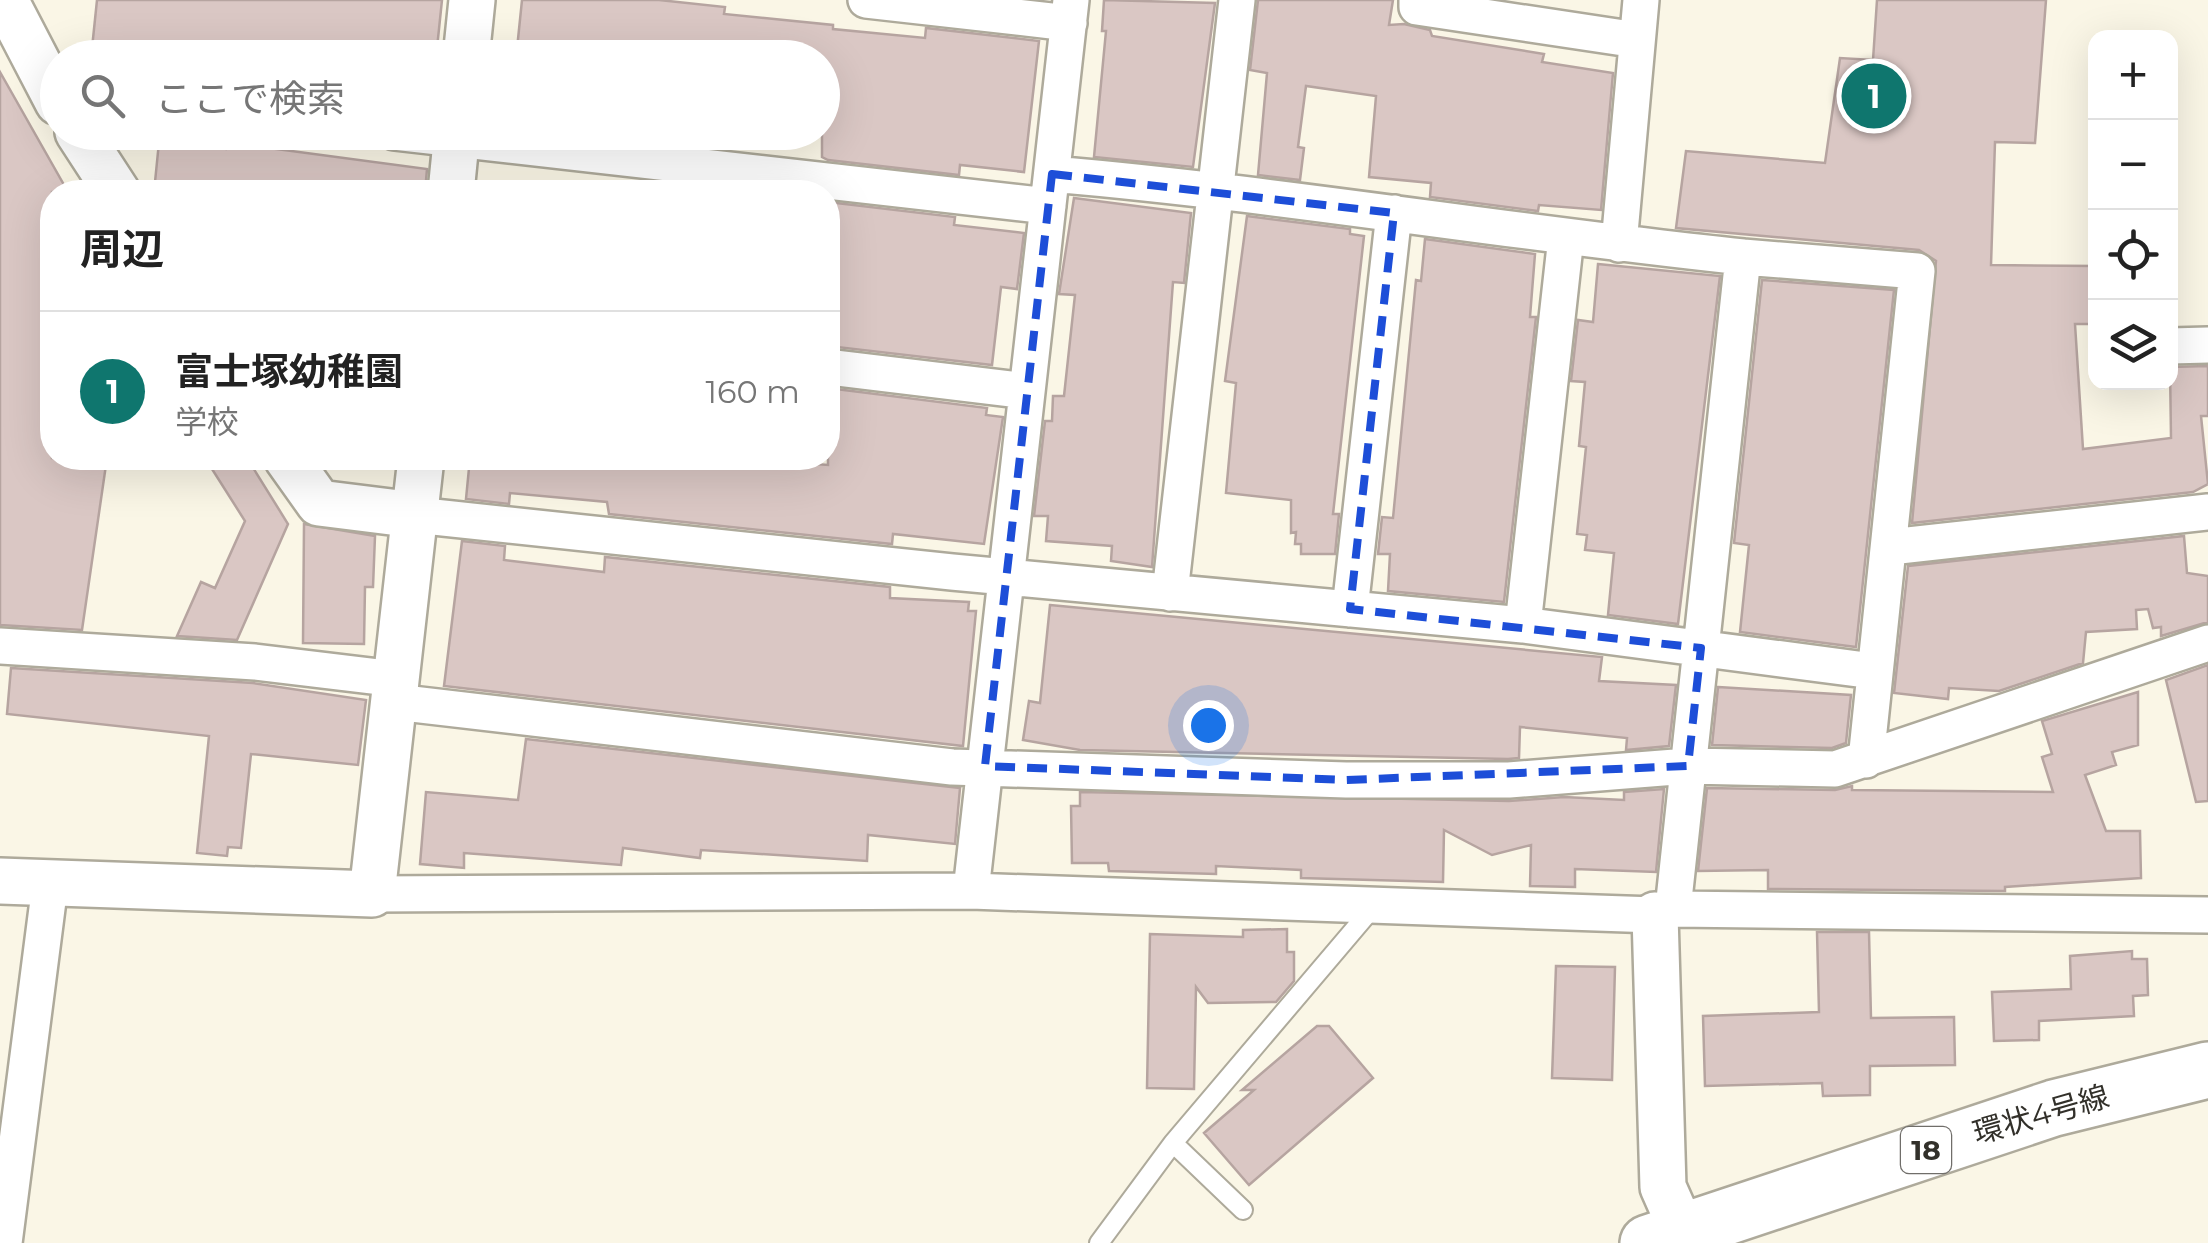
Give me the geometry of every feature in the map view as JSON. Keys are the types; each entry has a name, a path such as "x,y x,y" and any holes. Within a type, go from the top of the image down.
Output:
{"main road":[{"name":"環状4号線","path":"1665,1237 2054,1108 2208,1070"}],"street":[{"path":"5,0 40,67"},
{"path":"468,40 472,0"},
{"path":"866,0 1070,11 971,891"},
{"path":"1170,594 1238,0"},
{"path":"1418,0 1417,7 1638,40"},
{"path":"1620,244 1641,0"},
{"path":"90,150 109,180"},
{"path":"452,180 456,150"},
{"path":"611,150 1050,190 1216,188 1620,244 1917,271 1866,760"},
{"path":"1350,608 1394,213"},
{"path":"1523,625 1566,237"},
{"path":"1665,1237 1664,912 1688,766 1743,257"},
{"path":"2178,346 2208,345"},
{"path":"840,369 1027,390"},
{"path":"295,470 318,504 1170,594 1523,625 1873,671"},
{"path":"372,894 420,470"},
{"path":"1890,546 2208,512"},
{"path":"0,646 255,662 396,691 952,766 1346,780 1509,780 1688,766 1835,769 2208,642"},
{"path":"0,881 50,886 372,894 971,891 1664,912 2208,915"},
{"path":"4,1243 50,886"}],"lane":[{"path":"1099,1243 1173,1142 1376,905"},
{"path":"1173,1142 1243,1210"}],"highlighted area":[{"path":"1052,174 1394,213 1350,609 1701,648 1688,766 1346,780 985,766"}],"building":[{"path":"97,0 442,0 438,40 93,40"},
{"path":"522,0 659,0 725,7 724,14 833,25 833,29 925,38 926,28 1039,41 1024,172 960,165 959,175 822,157 822,150 840,150 840,40 518,40"},
{"path":"1104,0 1215,3 1193,167 1094,157 1106,31 1102,31"},
{"path":"1258,0 1393,0 1389,25 1404,24 1430,30 1432,36 1544,54 1542,62 1613,73 1601,210 1539,205 1538,211 1430,197 1431,183 1369,177 1376,96 1306,86 1298,147 1304,148 1300,180 1258,175 1267,73 1250,70"},
{"path":"1877,0 2046,0 2035,143 1995,142 1991,265 2088,266 2088,324 2075,324 2083,449 2171,438 2170,390 2178,390 2178,367 2208,366 2208,416 2201,416 2208,484 2193,492 1912,523 1936,261 1919,250 1676,228 1686,151 1825,163 1840,58 1873,60"},
{"path":"0,72 40,143 40,150 44,150 61,180 40,180 40,470 105,470 82,630 0,625"},
{"path":"158,150 284,150 427,169 426,180 155,180"},
{"path":"1074,198 1191,213 1184,283 1173,282 1152,567 1111,561 1112,546 1046,541 1048,516 1034,516 1045,421 1052,421 1053,396 1064,396 1075,295 1059,294"},
{"path":"840,203 955,217 954,225 1024,233 1017,289 1001,287 992,365 840,347"},
{"path":"1247,216 1350,229 1350,234 1364,236 1333,514 1339,514 1335,554 1301,554 1301,544 1295,544 1296,532 1291,533 1291,500 1226,493 1236,383 1225,381"},
{"path":"1425,239 1535,254 1530,317 1536,317 1504,602 1388,591 1390,554 1378,554 1382,517 1393,518 1416,280 1421,281"},
{"path":"1598,264 1720,276 1678,624 1608,615 1614,553 1585,550 1587,535 1577,534 1586,447 1579,446 1585,382 1571,381 1578,320 1593,322"},
{"path":"1762,280 1894,290 1856,647 1740,632 1749,545 1734,543"},
{"path":"840,390 987,408 986,415 1003,417 984,544 893,534 892,544 609,514 607,502 510,493 509,504 466,499 469,470 840,470"},
{"path":"213,470 254,470 288,524 237,640 177,636 201,582 215,588 245,521"},
{"path":"304,524 375,536 373,587 365,587 364,644 303,643"},
{"path":"2184,536 2187,573 2208,576 2208,622 2161,636 2161,627 2153,628 2148,609 2136,610 2137,629 2086,632 2083,663 1999,691 1949,688 1948,699 1894,693 1908,566"},
{"path":"462,541 505,546 504,560 604,572 605,557 890,587 890,598 969,602 968,611 976,611 963,746 444,686"},
{"path":"1050,605 1602,657 1599,681 1676,685 1669,746 1626,750 1627,738 1520,727 1519,758 1508,759 1080,750 1023,740 1029,701 1040,703"},
{"path":"2208,665 2208,801 2196,802 2166,680"},
{"path":"11,668 253,683 366,700 358,765 251,754 241,848 228,847 227,856 197,853 209,736 7,714"},
{"path":"1718,687 1851,695 1846,743 1832,748 1712,745"},
{"path":"2138,692 2138,745 2112,752 2116,765 2085,775 2106,831 2140,831 2141,878 2005,887 2005,891 1768,889 1768,870 1698,871 1707,788 1835,790 1852,786 1852,790 2053,792 2042,757 2052,754 2042,721"},
{"path":"526,739 960,788 955,844 868,835 867,861 701,850 700,858 623,848 621,865 464,853 464,868 420,864 426,792 518,800"},
{"path":"1664,789 1656,872 1575,869 1575,887 1530,886 1531,845 1492,855 1444,830 1443,882 1301,878 1301,870 1216,866 1216,874 1109,871 1108,863 1072,863 1071,806 1080,806 1080,792 1509,801 1564,797 1624,800 1624,792"},
{"path":"1287,929 1287,952 1294,952 1294,981 1276,1002 1208,1003 1196,987 1194,1089 1147,1088 1150,934 1243,937 1243,930"},
{"path":"1817,932 1869,932 1871,1018 1954,1017 1955,1065 1870,1066 1870,1095 1823,1096 1822,1083 1705,1086 1703,1016 1819,1012"},
{"path":"2132,951 2132,959 2147,959 2148,995 2133,996 2134,1016 2039,1021 2039,1040 1994,1041 1992,992 2071,989 2070,956"},
{"path":"1556,966 1615,967 1612,1080 1552,1078"},
{"path":"1317,1026 1329,1026 1373,1078 1249,1185 1204,1133 1254,1090 1242,1090"}],"place":[{"name":"富士塚幼稚園","path":"1874,96"}]}
